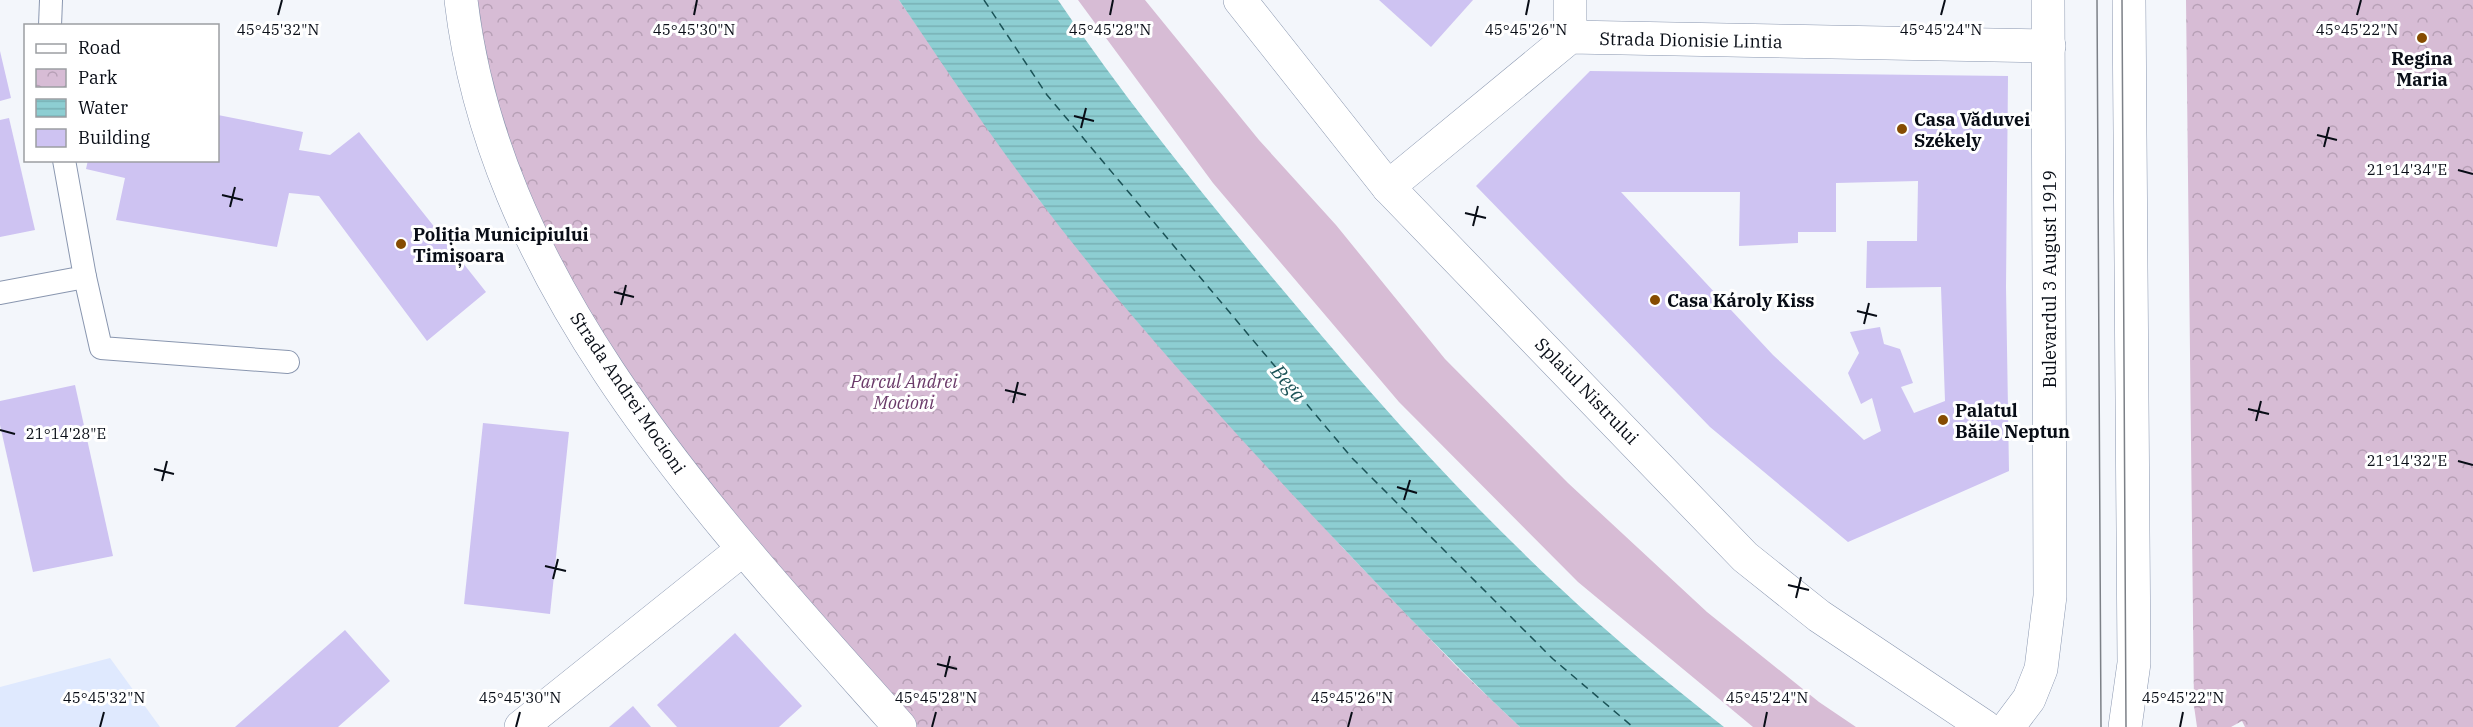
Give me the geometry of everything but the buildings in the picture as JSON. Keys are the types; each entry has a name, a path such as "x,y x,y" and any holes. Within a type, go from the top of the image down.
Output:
{"street":[{"name":"Strada Andrei Mocioni","path":"461,0 484,111 514,200 538,253 633,407 678,469 742,550 900,727"},
{"name":"Splaiul Nistrului","path":"1240,0 1388,187 1745,557 1819,616 1985,727"},
{"path":"1388,187 1570,37 1570,0"},
{"name":"Bulevardul 3 August 1919","path":"2007,727 2029,699 2041,669 2050,596 2048,0"},
{"path":"2125,727 2134,663 2129,0"},
{"name":"Strada Dionisie Lintia","path":"1570,37 2049,46"},
{"path":"521,727 742,550"}],"lane":[{"path":"50,24 51,0"},
{"path":"64,162 85,277 101,348 288,362"},
{"path":"0,293 85,277"}],"shaded area":[{"path":"110,658 160,727 0,727 0,687"}],"green space":[{"name":"Parcul Andrei Mocioni","path":"461,0 899,0 1037,197 1143,328 1344,549 1459,669 1520,727 900,727 742,550 538,253"},
{"path":"1078,0 1145,0 1259,140 1336,225 1445,359 1568,483 1707,612 1819,702 1856,727 1753,727 1578,582 1399,402 1213,183"},
{"path":"2186,0 2473,0 2473,727 2245,727 2242,721 2231,727 2197,727 2194,706"}],"water":[{"name":"Bega","path":"899,0 1058,0 1131,102 1208,200 1332,348 1443,472 1561,589 1641,660 1724,727 1520,727 1432,641 1291,493 1128,311 1019,173"}],"ferry route":[{"path":"984,0 1047,95 1352,458 1553,659 1633,727"}],"tram line":[{"path":"2097,0 2101,727"},
{"path":"2122,0 2126,727"}],"place":[{"name":"Regina Maria","path":"2422,38"},
{"name":"Casa Văduvei Székely","path":"1902,129"},
{"name":"Poliția Municipiului Timișoara","path":"401,244"},
{"name":"Casa Károly Kiss","path":"1655,300"},
{"name":"Palatul Băile Neptun","path":"1943,420"}]}
